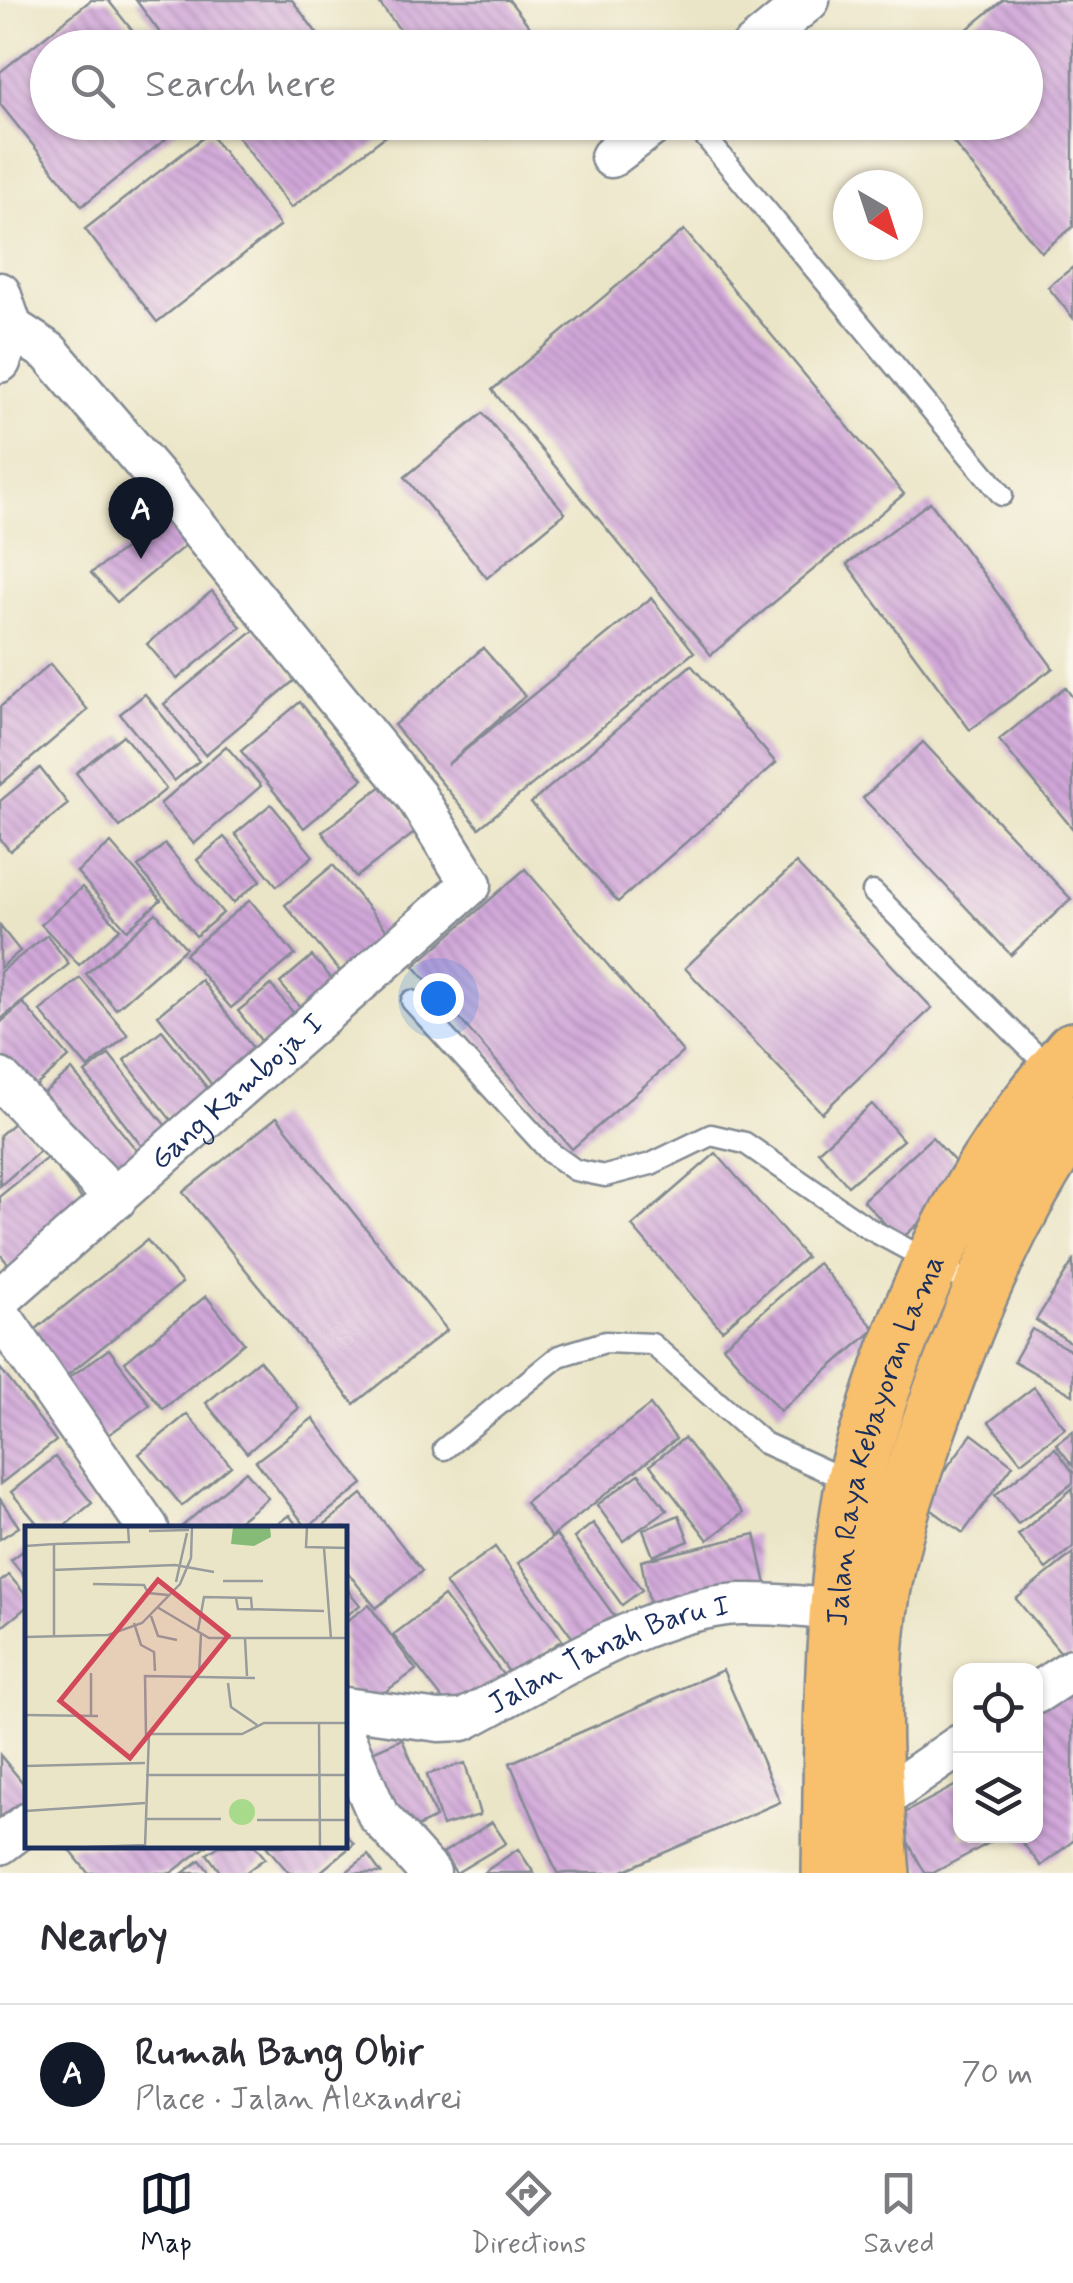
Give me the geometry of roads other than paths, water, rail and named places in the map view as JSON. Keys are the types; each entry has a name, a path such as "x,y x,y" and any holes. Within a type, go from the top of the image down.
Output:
{"main road":[{"name":"Jalan Raya Kebayoran Lama","path":"830,1873 857,1613 878,1490 896,1346 931,1263 982,1166 1066,1081"},
{"name":"Jalan Raya Kebayoran Lama","path":"878,1490 1035,1178 1066,1081"},
{"name":"Jalan Raya Kebayoran Lama","path":"857,1613 882,1873"}],"street":[{"path":"773,30 809,0"},
{"path":"611,157 633,140"},
{"name":"Gang Kamboja I","path":"0,1300 471,884 416,796 49,352 4,328"},
{"path":"0,1080 116,1200"},
{"path":"0,1315 147,1526"},
{"name":"Jalan Tanah Baru I","path":"348,1708 440,1722 463,1720 660,1622 742,1604 857,1613"},
{"path":"1043,1688 1073,1668"},
{"path":"348,1746 378,1815 430,1873"},
{"path":"875,1804 953,1751"},
{"path":"0,1844 25,1825"}],"lane":[{"path":"708,140 1002,495"},
{"path":"873,892 1066,1081"},
{"path":"412,1001 551,1152 575,1170 605,1176 636,1168 711,1135 745,1143 868,1228 979,1288"},
{"path":"444,1449 559,1356 605,1342 652,1344 764,1443 878,1490"}],"place":[{"name":"Rumah Bang Obir","path":"141,559"}]}
